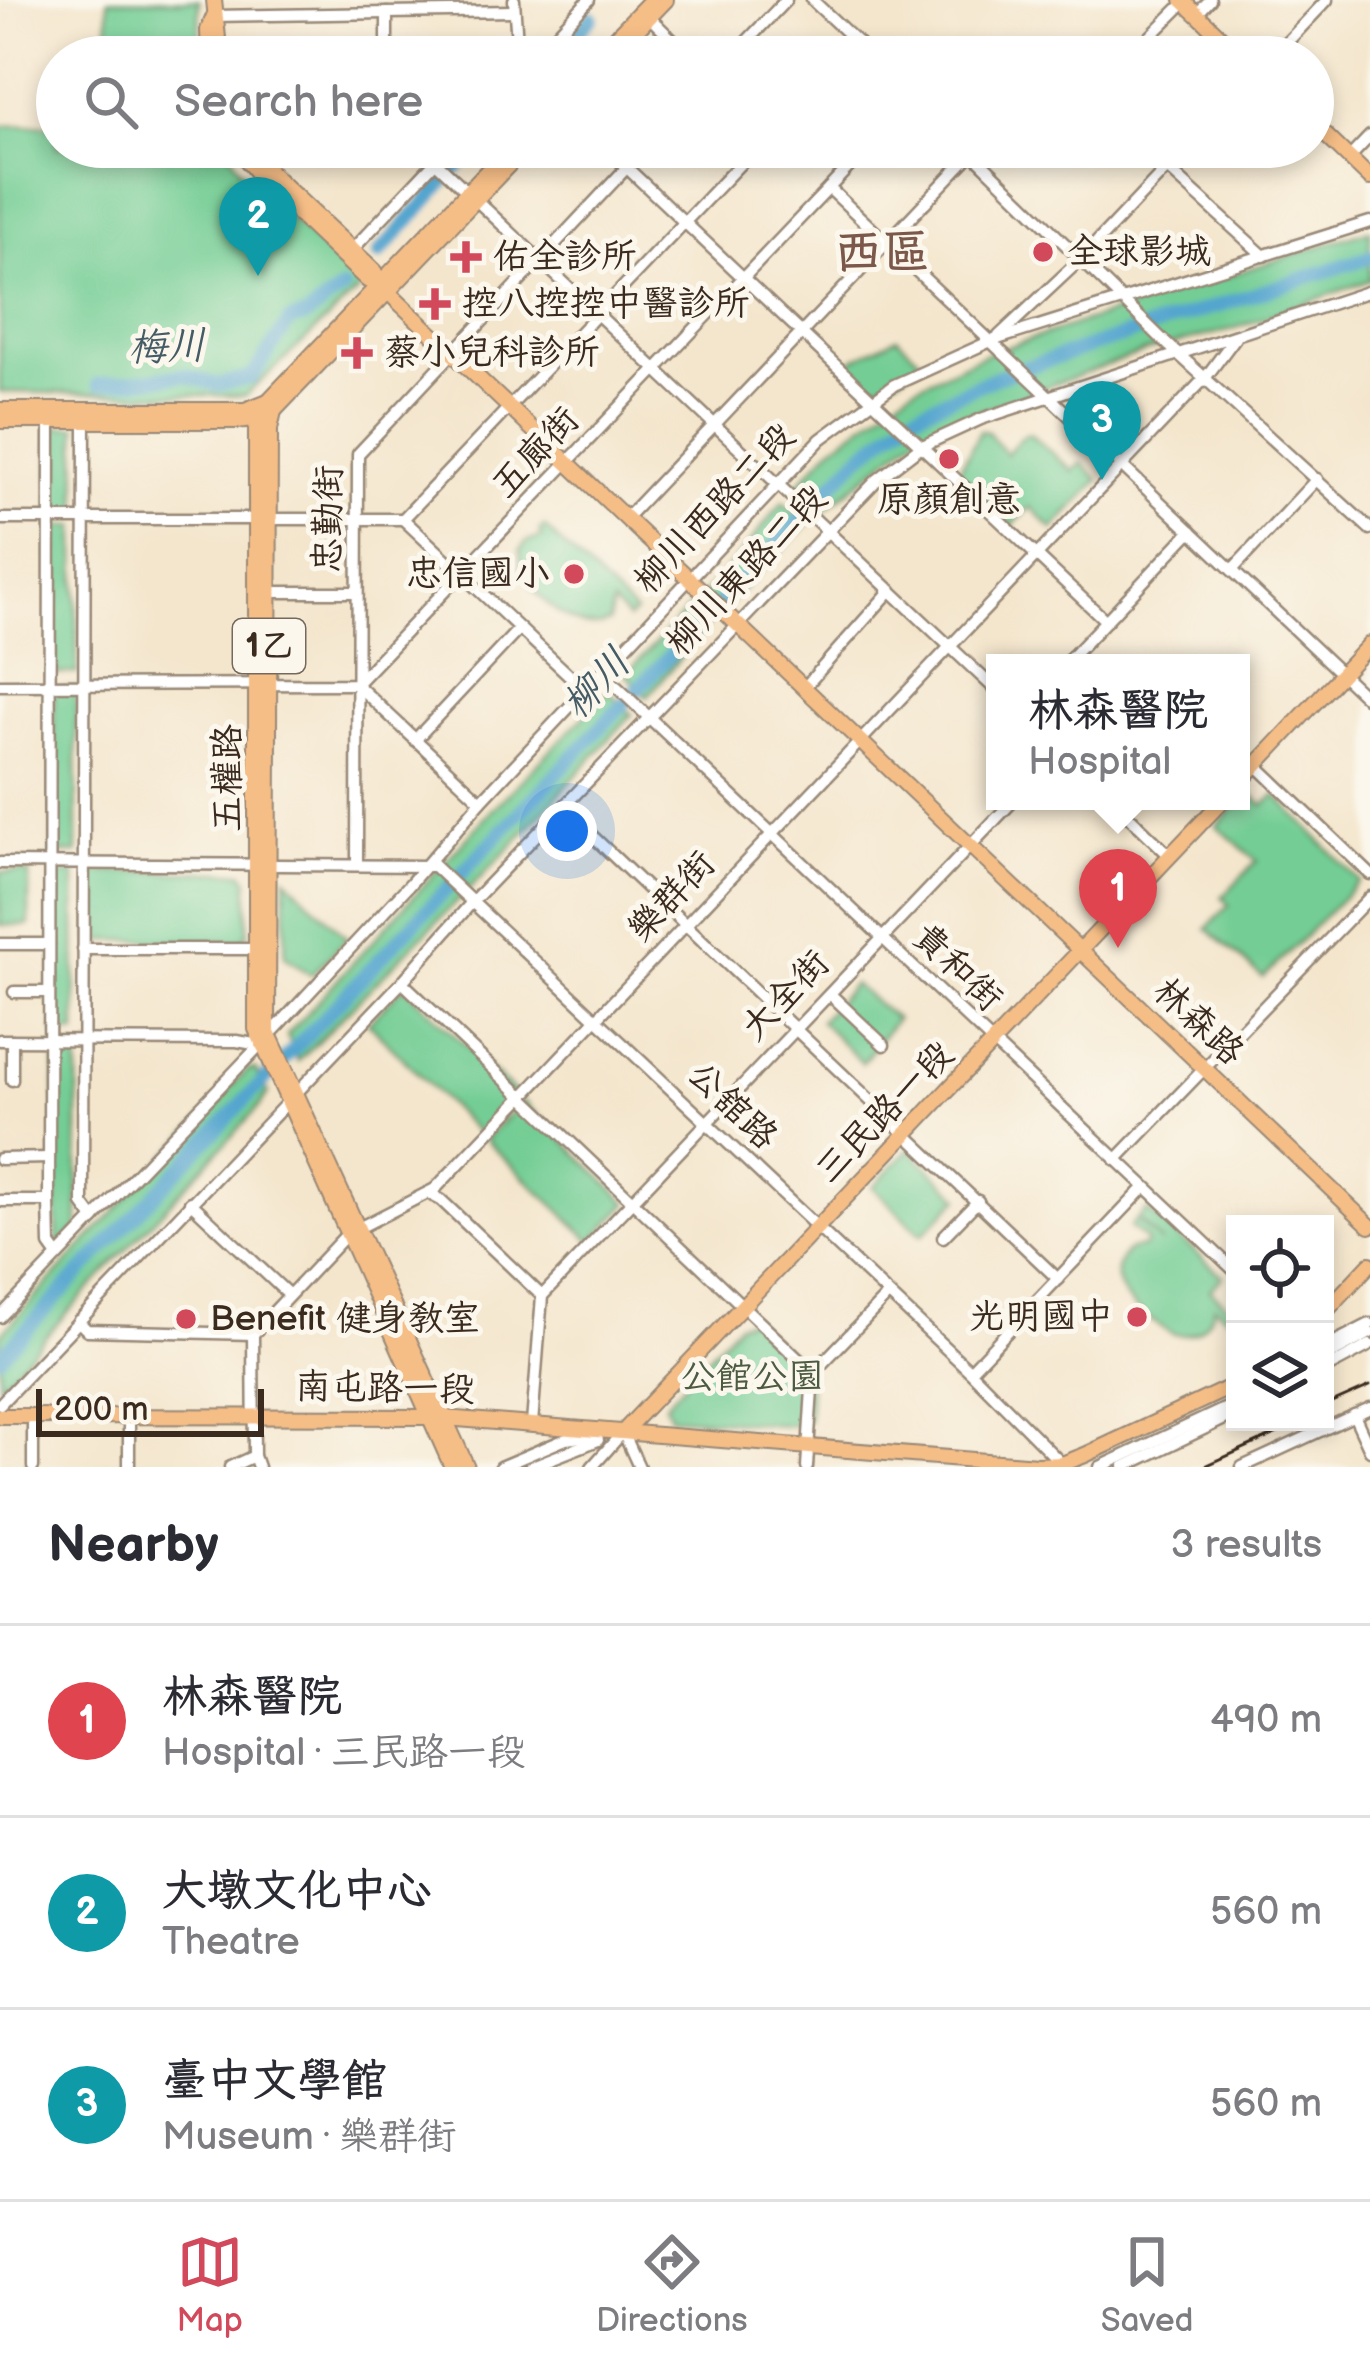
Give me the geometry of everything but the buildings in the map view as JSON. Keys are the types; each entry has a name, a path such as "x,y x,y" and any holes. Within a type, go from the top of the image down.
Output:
{"main road":[{"path":"618,36 647,9 666,0"},
{"path":"1184,1 1220,36"},
{"path":"627,36 647,9"},
{"path":"1334,142 1370,178"},
{"path":"255,168 281,198 368,280 384,288 690,579"},
{"path":"268,168 375,271 384,288"},
{"path":"472,195 493,168"},
{"path":"0,421 50,416 261,417 502,168"},
{"path":"0,410 50,416"},
{"name":"五權路","path":"261,417 267,1045"},
{"name":"五權路","path":"263,519 269,592 263,685"},
{"name":"林森路","path":"690,579 1370,1226"},
{"path":"1250,771 1370,644"},
{"name":"三民路一段","path":"623,1432 1213,810"},
{"name":"五權路","path":"264,863 256,1029 267,1045"},
{"name":"1乙","path":"267,1045 437,1418 467,1467"},
{"path":"1334,1302 1370,1264"},
{"path":"1064,1466 1226,1389"},
{"name":"南屯路一段","path":"0,1416 437,1418 1064,1466"},
{"name":"1乙","path":"437,1418 452,1467"}],"street":[{"path":"555,36 590,0"},
{"path":"752,36 786,0"},
{"path":"812,0 851,36"},
{"path":"1197,14 1210,0"},
{"path":"1293,36 1327,0"},
{"path":"1150,36 1184,1"},
{"path":"214,8 387,13 514,5 516,36"},
{"path":"647,9 671,36"},
{"path":"387,13 387,36"},
{"path":"1350,157 1370,136"},
{"path":"352,250 429,168"},
{"path":"444,168 986,681"},
{"path":"627,168 1106,621"},
{"name":"忠勤街","path":"357,863 360,449 627,168"},
{"path":"403,519 736,168"},
{"name":"五廊街","path":"356,684 848,168"},
{"path":"626,518 953,168"},
{"path":"987,168 1162,340 1370,529"},
{"path":"991,341 1081,259 1167,168 1264,256"},
{"path":"829,188 1370,701"},
{"name":"柳川西路二段","path":"0,1317 267,1045 433,866 481,801 821,439 871,400 930,366 991,341 1370,222"},
{"name":"柳川東路二段","path":"0,1404 190,1202 288,1089 402,982 469,897 564,809 877,480 920,448 981,419 1370,290"},
{"name":"樂群街","path":"253,1334 351,1231 428,1193 1207,377 1234,338"},
{"path":"50,416 49,1201 50,1245 58,1256"},
{"path":"85,416 83,1204 94,1219"},
{"path":"1232,570 1317,479"},
{"path":"0,519 403,519 586,691"},
{"path":"1075,654 1191,531"},
{"path":"804,688 891,590"},
{"path":"269,592 357,592"},
{"path":"415,740 519,629"},
{"name":"貴和街","path":"602,673 1226,1263"},
{"path":"0,685 356,684 481,801"},
{"path":"1256,765 1370,874"},
{"path":"564,809 1058,1279"},
{"name":"大全街","path":"542,1296 1004,810"},
{"path":"1122,810 1170,856"},
{"path":"0,863 433,866"},
{"name":"公舘路","path":"433,866 1064,1466"},
{"path":"1117,1160 1370,897"},
{"path":"0,944 49,944"},
{"path":"83,949 257,949"},
{"path":"402,982 812,1373"},
{"path":"14,992 49,992"},
{"path":"830,994 884,1045"},
{"path":"12,1081 6,1040 267,1045"},
{"path":"0,1159 49,1158"},
{"path":"970,1372 1144,1187"},
{"path":"428,1193 542,1296 532,1424"},
{"path":"0,1201 49,1201"},
{"path":"944,1237 978,1201"},
{"path":"190,1202 289,1295"},
{"path":"807,1467 812,1373 888,1295"},
{"path":"78,1321 87,1330 253,1334 256,1462 230,1467"},
{"path":"1334,1343 1370,1328"},
{"path":"1334,1351 1370,1328"},
{"path":"1334,1364 1370,1345"},
{"path":"1100,1467 1226,1408"},
{"path":"1242,1467 1370,1408"},
{"path":"1354,1415 1370,1450"},
{"path":"33,1417 33,1467"},
{"path":"129,1418 129,1467"},
{"path":"1124,1467 1226,1418"},
{"path":"500,1467 566,1439 623,1432"},
{"path":"530,1467 623,1432"},
{"path":"623,1432 639,1467"},
{"name":"三民路一段","path":"592,1467 623,1432"}],"green space":[{"path":"108,0 199,0 200,36 108,36"},
{"path":"36,125 36,168 240,168 359,283 359,290 245,396 0,392 0,126"},
{"path":"1370,230 1370,280 1233,329 1147,351 921,432 822,512 794,489 830,449 910,389 988,353"},
{"path":"897,337 919,358 920,365 872,385 843,365"},
{"path":"51,427 77,427 78,514 51,514"},
{"path":"980,431 988,432 1006,454 1025,434 1031,435 1073,471 1082,463 1099,480 1053,529 1030,507 1011,527 957,474"},
{"path":"783,502 808,524 714,618 647,697 626,674 735,561"},
{"path":"53,526 76,526 77,673 58,674 54,662"},
{"path":"544,527 635,613 628,619 613,604 609,622 584,625 547,603 521,570 520,550 542,537 539,532"},
{"path":"54,688 76,688 77,853 53,853"},
{"path":"609,691 632,714 511,847 298,1061 287,1035 494,808"},
{"path":"1250,794 1264,805 1276,795 1359,881 1263,978 1207,929 1229,905 1222,897 1257,861 1217,826 1232,810 1250,810"},
{"path":"0,872 29,872 29,925 0,925"},
{"path":"91,872 242,872 248,880 248,934 240,941 91,940"},
{"path":"54,874 75,874 76,1033 55,1033"},
{"path":"286,877 347,938 311,975 285,956"},
{"path":"853,984 896,1019 862,1063 820,1021"},
{"path":"404,986 519,1097 481,1137 368,1023"},
{"path":"55,1049 78,1049 78,1228 57,1246"},
{"path":"255,1069 268,1093 260,1106 0,1385 0,1335 247,1070"},
{"path":"523,1101 628,1203 592,1241 485,1140"},
{"path":"909,1149 960,1197 922,1235 873,1187"},
{"path":"1147,1210 1223,1276 1210,1289 1226,1304 1226,1316 1214,1306 1200,1329 1173,1334 1132,1305 1118,1284 1117,1273 1127,1252 1147,1242 1130,1227 1136,1220 1162,1243 1138,1219"},
{"name":"公館公園","path":"751,1319 810,1370 808,1420 799,1426 671,1417 665,1404 738,1323"}],"waterway":[{"name":"梅川","path":"575,36 592,17"},
{"name":"梅川","path":"379,254 456,168"},
{"name":"柳川","path":"0,1357 858,458 913,414 996,377 1370,257"},
{"name":"梅川","path":"99,384 185,375 217,385 251,378 290,321 307,316 343,289"}],"railway":[{"path":"1334,1402 1370,1386"},
{"path":"1203,1467 1282,1431"}],"place":[{"name":"全球影城","path":"1043,252"},
{"name":"佑全診所","path":"466,257"},
{"name":"大墩文化中心","path":"258,276"},
{"name":"控八控控中醫診所","path":"435,304"},
{"name":"蔡小兒科診所","path":"357,353"},
{"name":"原顏創意","path":"949,459"},
{"name":"臺中文學館","path":"1102,480"},
{"name":"忠信國小","path":"574,574"},
{"name":"林森醫院","path":"1118,948"},
{"name":"光明國中","path":"1137,1317"},
{"name":"Benefit 健身教室","path":"186,1319"}],"district":[{"name":"西區","path":"882,253"}]}
